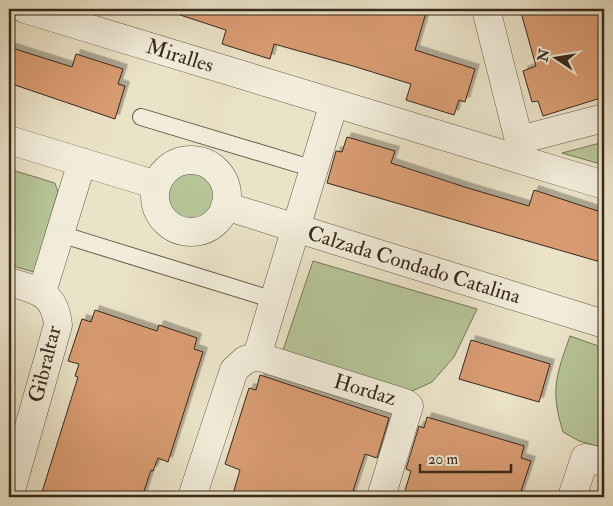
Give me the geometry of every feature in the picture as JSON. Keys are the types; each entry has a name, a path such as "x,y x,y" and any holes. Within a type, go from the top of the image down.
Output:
{"street":[{"name":"Miralles","path":"25,9 334,103 522,150 604,185"},
{"path":"486,9 522,150 604,118"},
{"path":"192,497 234,370 245,360 257,356 334,103"},
{"path":"9,140 157,185"},
{"path":"201,161 212,167 221,176 225,188 225,206 216,222 205,229 193,232 180,230 166,222 157,208 157,185 169,167 179,162 201,161"},
{"name":"Gibraltar","path":"42,292 82,162"},
{"name":"Calzada Condado Catalina","path":"225,206 604,324"},
{"name":"Gibraltar","path":"9,282 42,292 54,308 58,325 9,497"},
{"name":"Hordaz","path":"257,356 405,403 409,406 381,497"},
{"path":"572,497 585,458 604,462"}],"lane":[{"path":"141,117 314,169"},
{"path":"60,234 274,300"}],"green space":[{"path":"604,142 604,165 562,153"},
{"path":"9,169 55,183 58,192 34,272 9,265"},
{"path":"186,169 196,169 206,173 214,181 218,196 214,211 206,219 196,223 186,223 176,219 168,211 164,201 164,191 168,181 176,173"},
{"path":"313,261 477,309 454,357 432,382 408,393 283,350"},
{"path":"570,336 604,348 604,448 579,441 563,432 557,405 556,383"}],"building":[{"path":"178,9 427,9 415,50 475,69 465,102 459,100 454,115 406,100 411,84 353,66 274,44 270,59 222,44 226,30 177,14"},
{"path":"520,9 604,9 604,97 543,116 538,101 532,102 523,71 536,66"},
{"path":"9,47 72,67 76,54 123,69 118,84 125,86 115,119 9,83"},
{"path":"347,137 395,151 391,163 468,188 529,206 534,190 604,213 604,263 327,183 336,151 342,152"},
{"path":"95,310 157,331 159,325 197,338 194,349 203,352 168,462 158,458 153,471 151,470 142,497 58,497 42,492 78,377 75,376 79,364 68,361 82,319 91,322"},
{"path":"471,340 550,364 539,402 459,379"},
{"path":"260,375 389,418 377,458 365,454 351,497 232,497 240,470 225,464 249,388 256,390"},
{"path":"427,417 524,446 521,458 531,461 519,497 403,497 411,471 406,469 419,426 424,428"}]}
